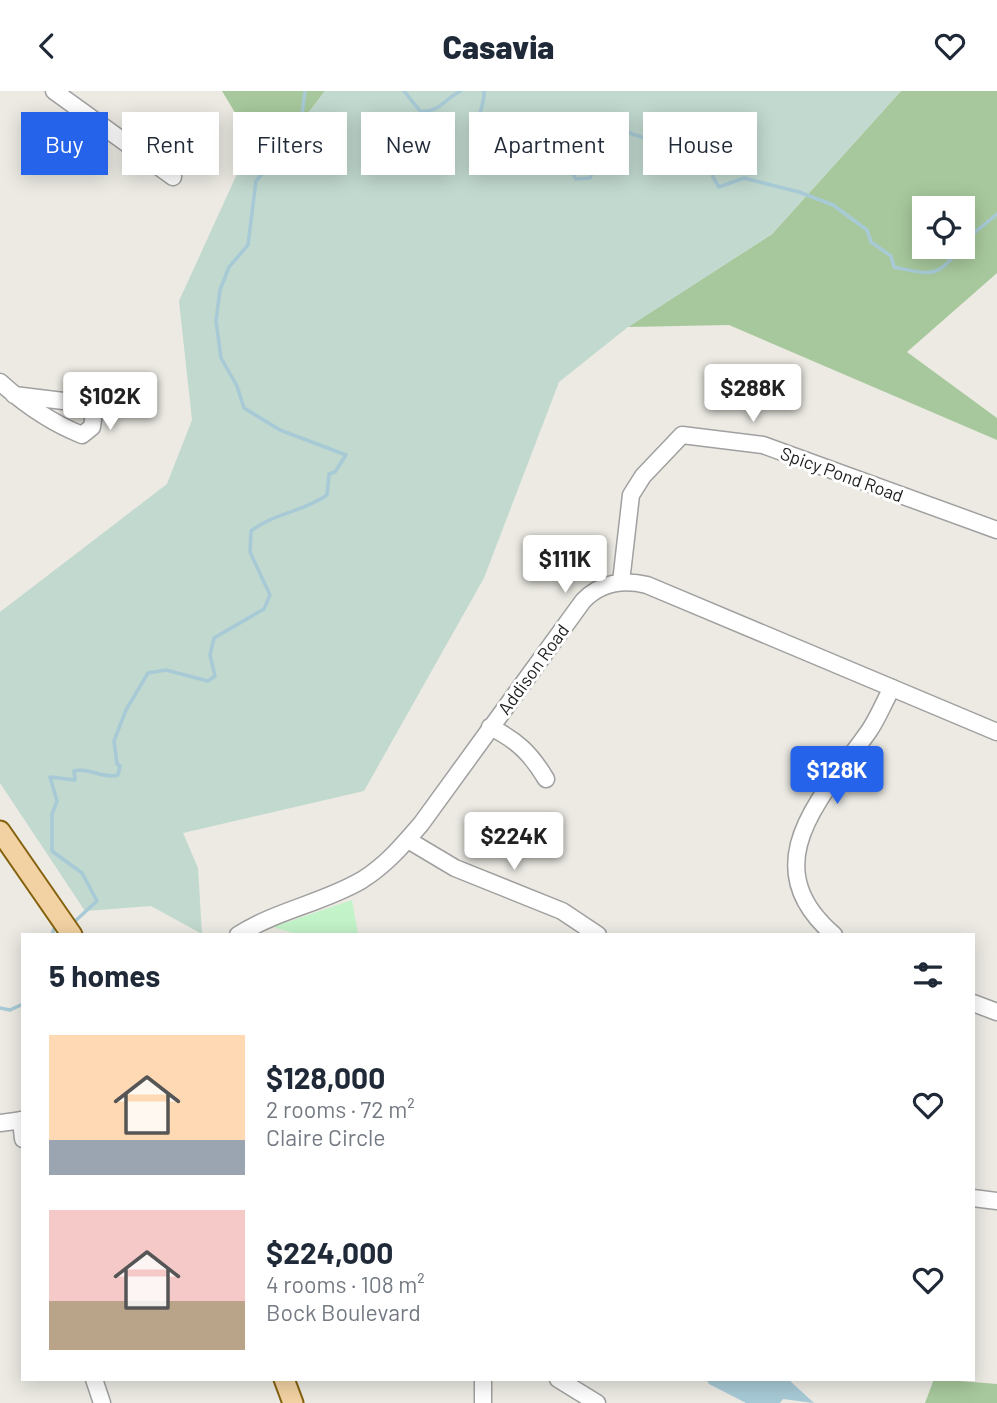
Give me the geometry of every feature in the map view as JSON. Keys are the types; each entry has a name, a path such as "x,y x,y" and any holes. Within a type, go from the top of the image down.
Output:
{"main road":[{"path":"0,831 71,933"},
{"path":"285,1381 293,1403"}],"street":[{"path":"54,91 173,177"},
{"path":"0,382 14,395"},
{"name":"Spicy Pond Road","path":"621,582 631,495 643,476 681,435 763,446 997,530"},
{"path":"621,582 647,585 997,732"},
{"name":"Addison Road","path":"242,933 280,912 360,881 388,861 408,840 583,601 594,590 621,582"},
{"path":"832,933 813,913 803,895 796,864 797,844 813,809 871,728 892,688"},
{"path":"491,727 516,740 532,756 546,779"},
{"path":"408,840 456,868 562,911 595,933"},
{"path":"975,1004 997,1012"},
{"path":"0,1123 21,1120"},
{"path":"975,1198 997,1201"},
{"path":"95,1381 102,1403"},
{"path":"483,1381 483,1403"},
{"path":"561,1381 597,1403"}],"green space":[{"path":"222,91 325,91 309,112 235,112"},
{"path":"325,91 901,91 772,234 628,327 559,382 484,578 364,791 183,833 198,868 202,933 151,906 85,911 0,783 0,612 167,484 192,420 179,301 236,175 347,175 347,112 309,112"},
{"path":"901,91 997,91 997,273 907,352 997,418 997,440 729,325 628,327 772,234"},
{"path":"352,900 358,933 293,933 273,927"},
{"path":"933,1381 997,1384 997,1403 925,1403"}],"water":[{"path":"707,1381 790,1381 814,1403 783,1399 780,1403 746,1403"}],"waterway":[{"path":"73,923 97,901 82,873 52,851 52,814 57,801 50,777 75,780 74,771 80,770 118,775 120,766 117,764 114,741 126,710 148,673 166,670 208,681 215,676 210,655 214,638 264,609 270,595 250,552 251,531 269,520 327,495 329,474 335,472 346,455 280,430 244,408 237,386 221,358 216,321 220,290 229,267 248,245 256,181 300,130 305,91"},
{"path":"404,91 420,111 433,110 461,91"},
{"path":"484,91 477,132 490,145 512,157 535,138 548,135 576,179 590,178 601,144 612,134 621,130 653,141 663,139 666,128 682,120 698,139 710,143 713,177 719,187 744,178 799,192 833,205 867,230 871,242 891,256 894,267 932,272 939,270 951,259"},
{"path":"975,232 997,214"},
{"path":"53,933 54,929"},
{"path":"0,1008 10,1010 21,1005"}]}
